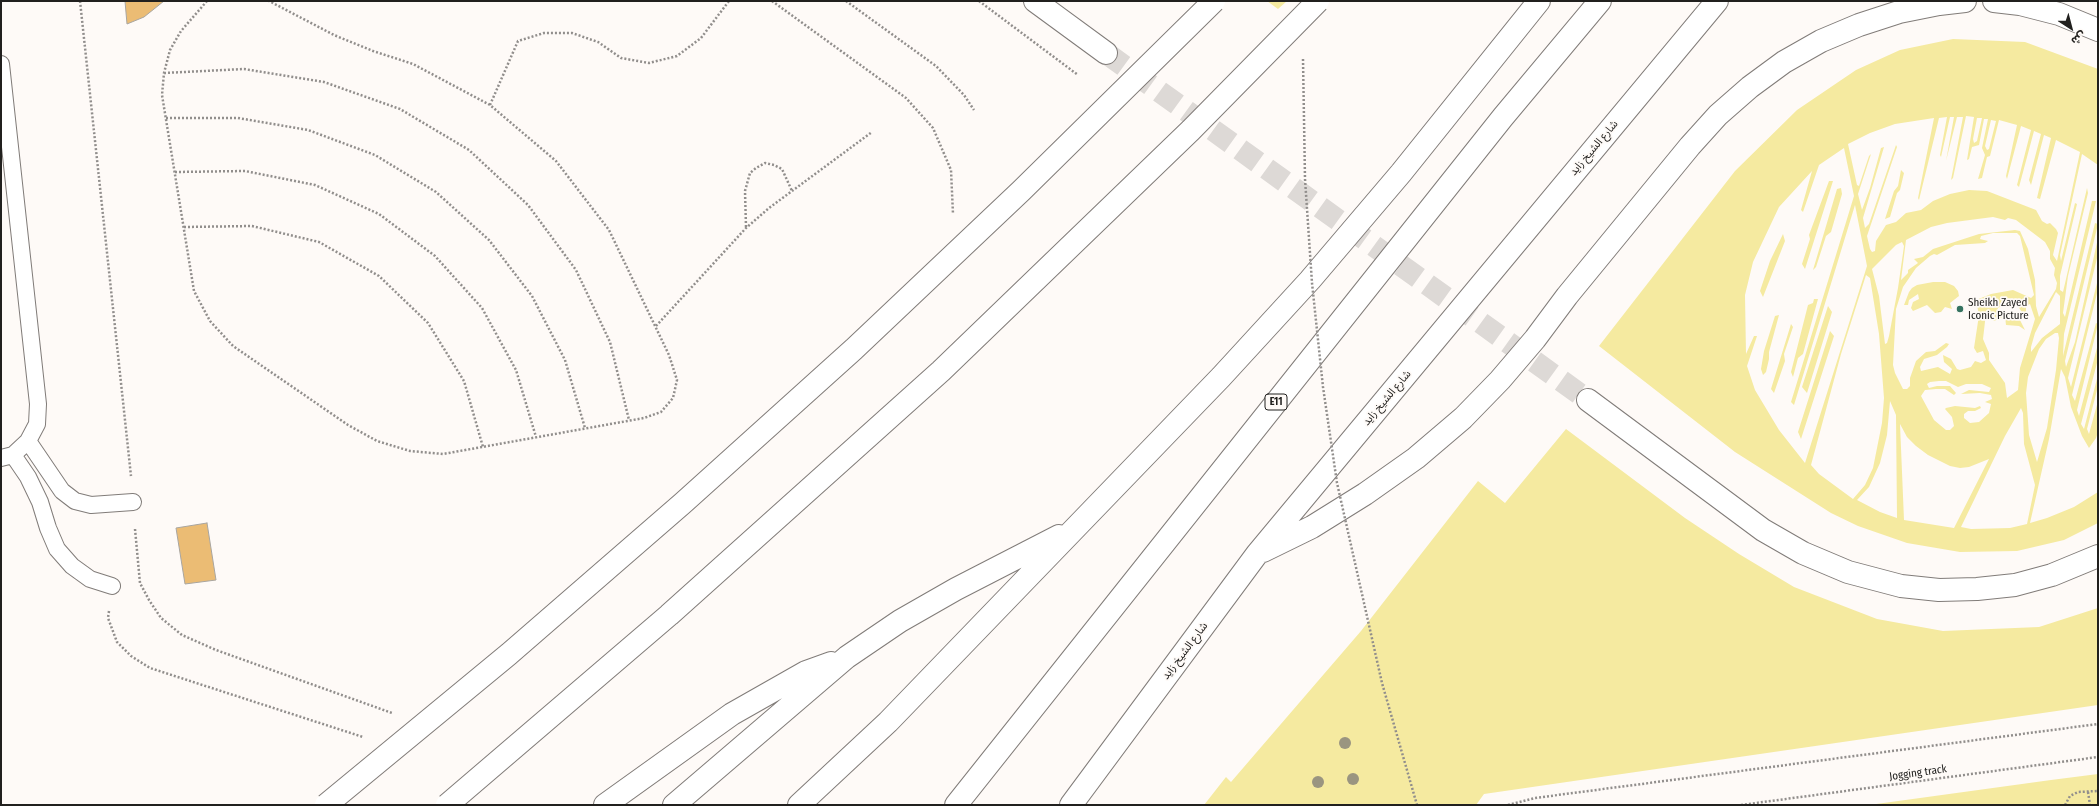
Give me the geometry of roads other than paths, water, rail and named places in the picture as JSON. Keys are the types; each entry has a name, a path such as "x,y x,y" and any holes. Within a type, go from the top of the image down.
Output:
{"highway":[{"path":"1035,1 1106,53"},
{"path":"326,805 509,654 677,508 842,359 1016,196 1214,1"},
{"path":"447,805 669,615 930,381 1179,141 1318,1"},
{"path":"799,805 888,722 1221,377 1310,280 1401,173 1539,1"},
{"name":"E11","path":"956,805 1504,117 1600,1"},
{"name":"شارع الشيخ زايد","path":"1071,805 1257,554 1717,1"},
{"path":"1257,554 1312,527 1365,494 1416,458 1463,418 1500,380 1535,339 1567,296 1690,146 1718,115 1750,87 1784,62 1821,41 1859,24 1898,12 1939,4 1965,1"},
{"path":"1994,1 2020,4 2059,14 2098,30"},
{"path":"1588,400 1763,530 1803,553 1848,572 1901,586 1939,590 1977,590 2015,585 2052,575 2098,556"},
{"path":"674,805 847,657 900,621 956,588 1013,558 1071,531"},
{"path":"605,805 738,710 806,672 847,657"}],"lane":[{"path":"1,64 38,404 37,424 28,441 7,456 28,477 40,502 48,528 57,549 72,566 90,579 112,586"},
{"path":"28,441 62,491 75,501 91,505 134,502"}],"tunnel":[{"path":"1106,53 1588,400"}],"place":[{"name":"Sheikh Zayed Iconic Picture","path":"1960,309"}]}
